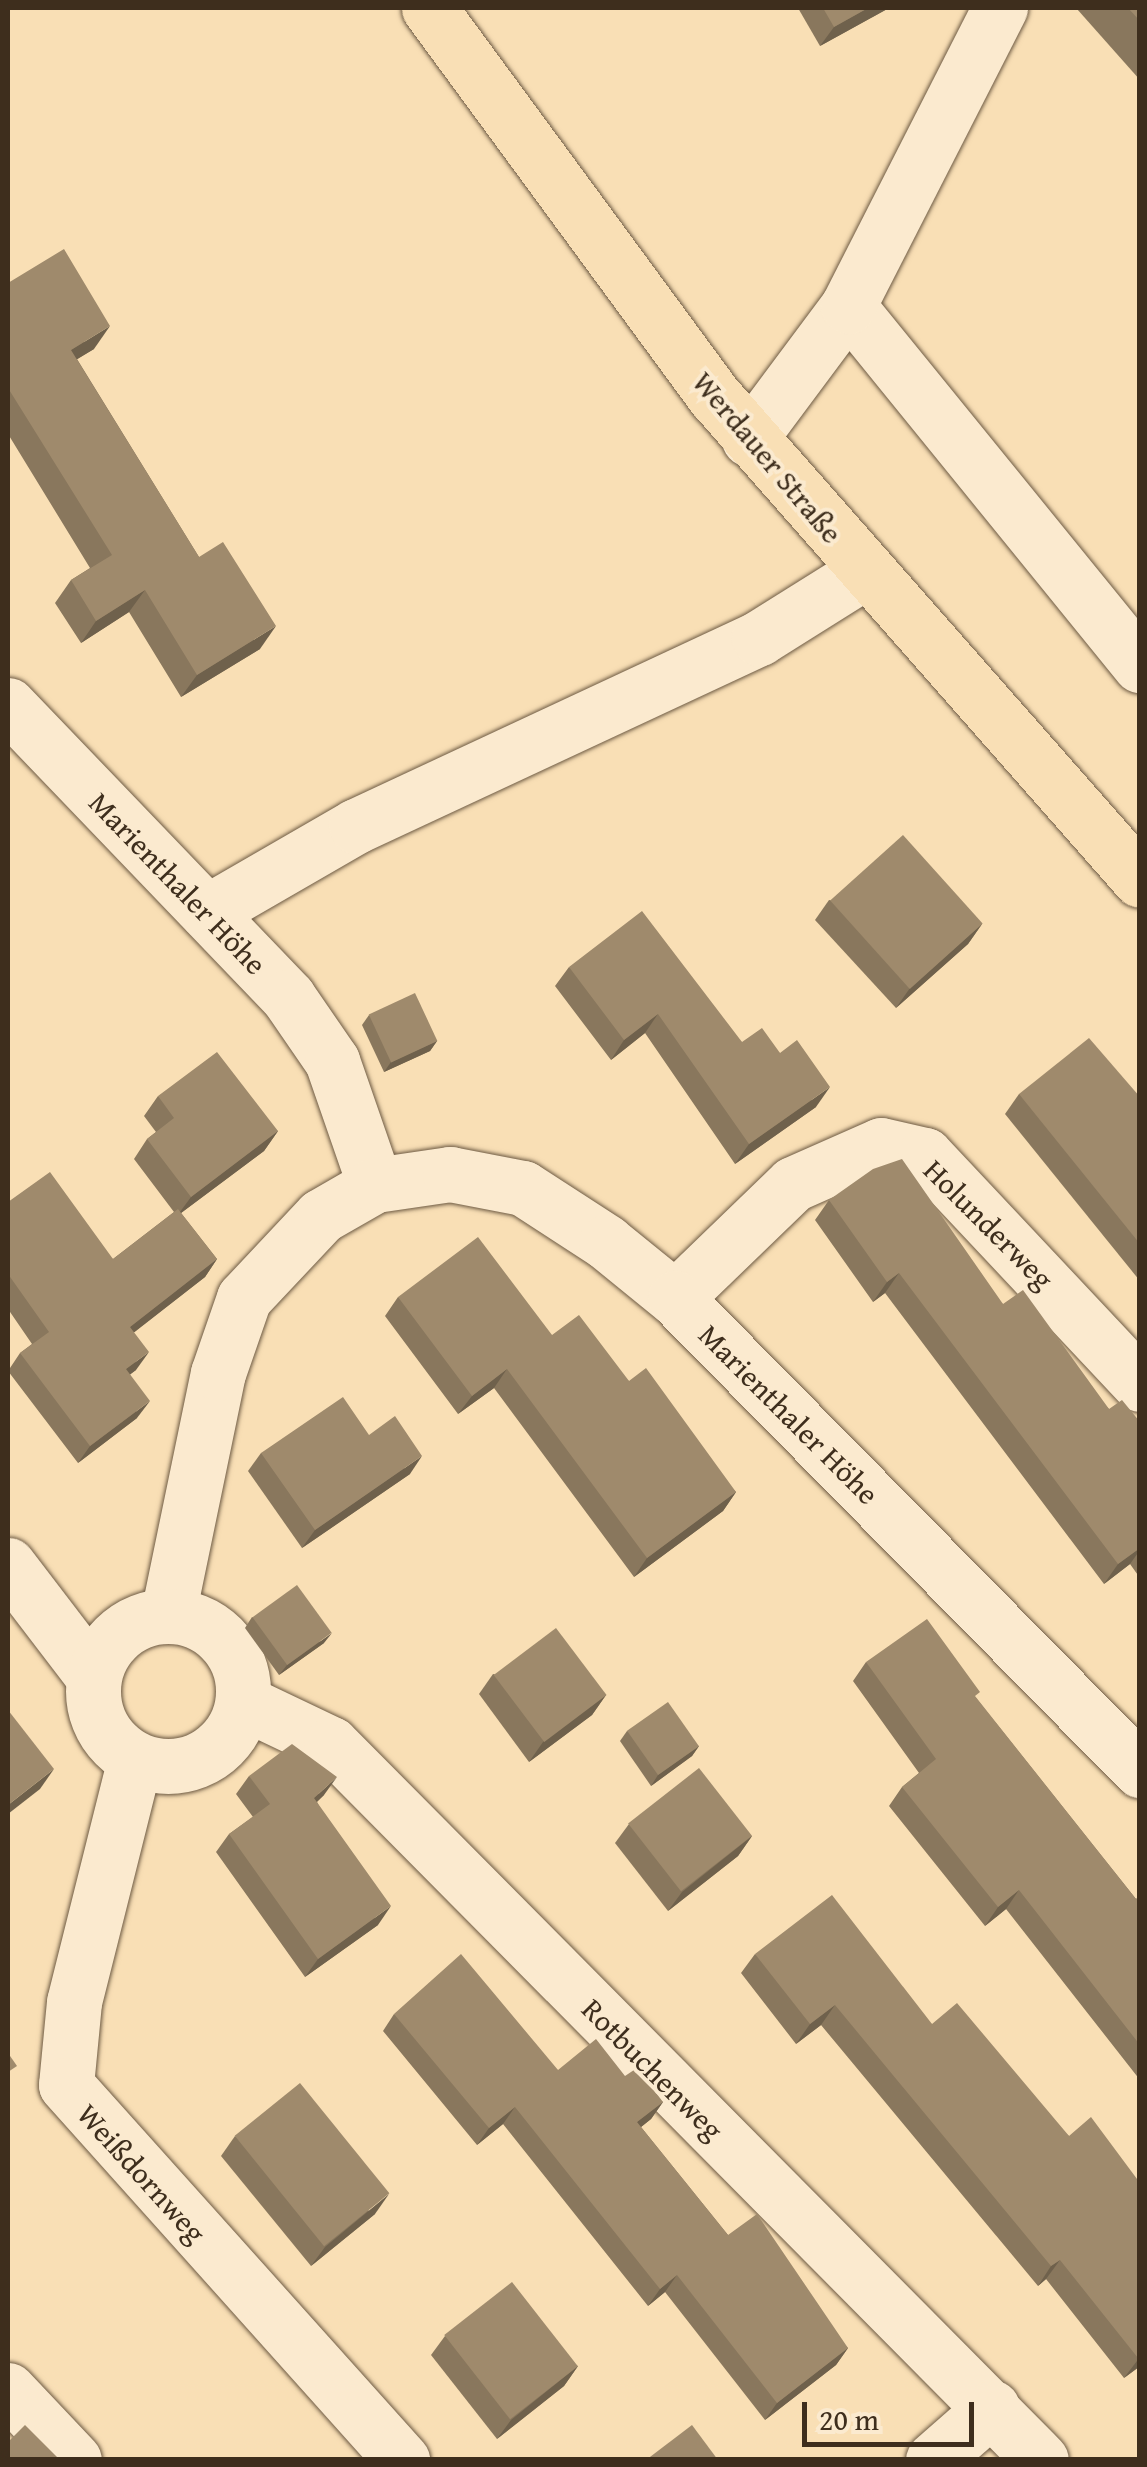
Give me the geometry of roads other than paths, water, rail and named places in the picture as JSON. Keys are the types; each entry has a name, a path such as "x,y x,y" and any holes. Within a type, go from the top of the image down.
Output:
{"main road":[{"name":"Werdauer Straße","path":"431,9 636,295 750,439 1140,880"}],"street":[{"path":"750,439 848,306 1000,8"},
{"path":"848,306 1140,665"},
{"path":"206,912 356,826 758,638 866,571"},
{"name":"Marienthaler Höhe","path":"8,705 288,997 332,1061 375,1185"},
{"name":"Holunderweg","path":"675,1298 794,1184 880,1145 925,1155 1140,1384"},
{"name":"Marienthaler Höhe","path":"168,1614 218,1373 244,1298 322,1216 375,1185 450,1174 523,1188 606,1242 675,1298 1140,1770"},
{"path":"8,1565 92,1675 94,1712 112,1744 134,1763 167,1768 220,1746 247,1704 227,1640 200,1620 168,1614 123,1634 92,1675"},
{"name":"Rotbuchenweg","path":"247,1704 331,1744 1040,2460"},
{"name":"Weißdornweg","path":"134,1763 74,2002 66,2085 402,2460"},
{"path":"8,2390 74,2460"},
{"path":"933,2460 992,2408"}]}
